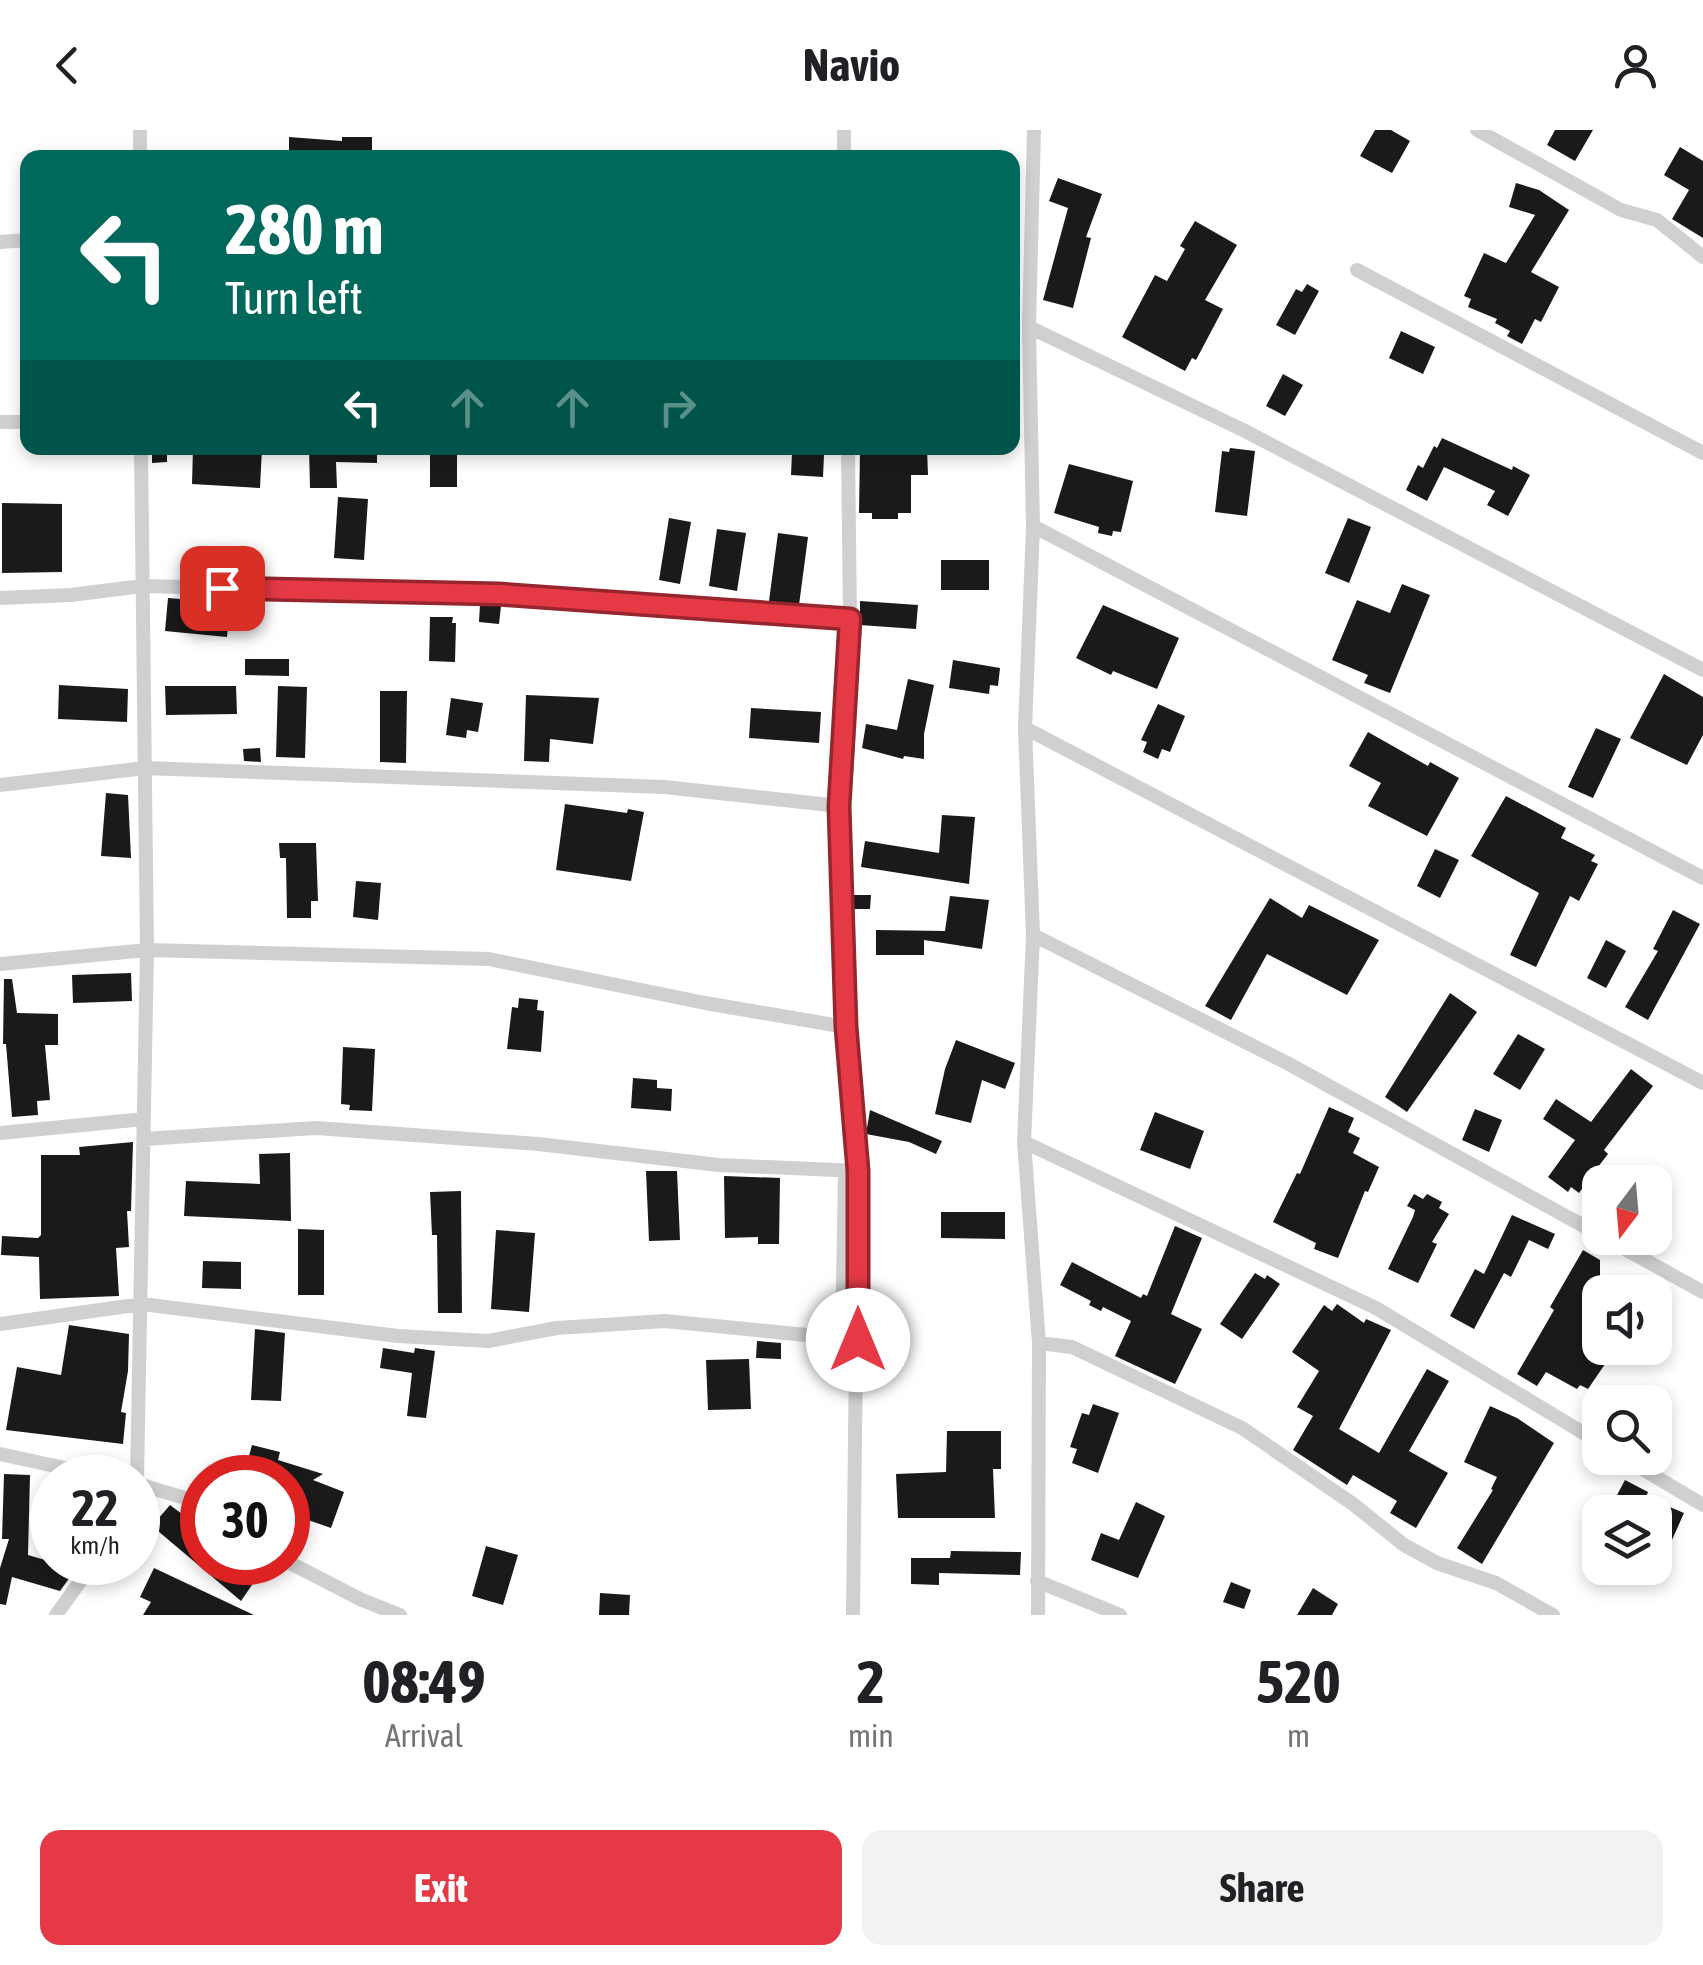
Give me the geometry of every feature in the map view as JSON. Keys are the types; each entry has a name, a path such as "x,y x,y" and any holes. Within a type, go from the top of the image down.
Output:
{"street":[{"path":"1034,130 1029,327 1033,526 1025,728 1033,935 1024,1142 1039,1343 1038,1615"},
{"path":"1478,130 1621,210 1657,220 1703,257"},
{"path":"1357,270 1703,453"},
{"path":"1029,327 1246,430 1703,670"},
{"path":"138,1455 147,950 141,455"},
{"path":"848,455 850,619 839,806 851,1171 852,1615"},
{"path":"1033,526 1703,878"},
{"path":"0,598 142,586 498,594 850,619"},
{"path":"1025,728 1703,1083"},
{"path":"0,785 145,768 664,787 839,806"},
{"path":"1033,935 1287,1063 1582,1225"},
{"path":"0,964 147,950 489,959 846,1027"},
{"path":"0,1133 144,1119"},
{"path":"144,1139 316,1128 538,1144 720,1166 851,1171"},
{"path":"1024,1142 1376,1308 1582,1432"},
{"path":"1636,1255 1703,1292"},
{"path":"0,1324 142,1304 398,1336 488,1341 557,1328 666,1321 850,1339"},
{"path":"1039,1343 1072,1347 1242,1428 1353,1504 1404,1545 1437,1563 1496,1583 1553,1615"},
{"path":"0,1454 30,1460"},
{"path":"1653,1475 1703,1505"},
{"path":"310,1572 400,1615"},
{"path":"1037,1581 1120,1615"},
{"path":"56,1615 78,1585"}],"building":[{"path":"1375,130 1391,130 1410,141 1392,173 1360,156"},
{"path":"1555,130 1593,130 1575,161 1547,145"},
{"path":"289,137 342,141 342,137 372,137 372,150 289,150"},
{"path":"1680,147 1703,161 1703,238 1672,219 1689,190 1664,175"},
{"path":"1058,178 1102,194 1086,237 1091,238 1073,308 1043,300 1068,208 1049,201"},
{"path":"1516,183 1539,190 1569,210 1531,272 1559,287 1541,322 1535,319 1522,344 1507,336 1510,331 1495,323 1497,319 1468,307 1471,299 1464,296 1484,253 1506,263 1535,215 1509,207"},
{"path":"1195,221 1237,245 1205,300 1223,309 1196,360 1192,358 1185,371 1122,337 1155,275 1167,281 1185,249 1180,246"},
{"path":"1307,284 1319,291 1295,335 1276,325 1296,289 1302,292"},
{"path":"1401,331 1435,347 1423,374 1389,358"},
{"path":"1283,374 1303,385 1285,416 1266,406"},
{"path":"1442,438 1530,475 1508,516 1487,505 1495,491 1444,467 1427,501 1406,490 1418,465 1423,468"},
{"path":"1230,448 1255,451 1247,516 1215,512 1222,451 1229,452"},
{"path":"152,455 167,455 167,462 152,463"},
{"path":"193,455 262,455 260,488 192,484"},
{"path":"309,455 377,455 377,463 336,462 337,488 310,488"},
{"path":"430,455 457,455 457,487 430,487"},
{"path":"792,455 824,455 823,477 791,475"},
{"path":"860,455 927,455 928,475 911,475 911,513 898,513 898,519 872,519 872,513 859,513"},
{"path":"1069,464 1133,481 1121,532 1113,531 1112,536 1098,533 1099,527 1054,513"},
{"path":"338,497 368,499 364,560 334,558"},
{"path":"2,503 62,504 62,572 2,573"},
{"path":"669,518 691,522 680,584 659,580"},
{"path":"1348,518 1371,527 1349,583 1325,573"},
{"path":"717,529 746,533 737,591 709,586"},
{"path":"778,533 808,537 799,605 769,601"},
{"path":"941,560 989,560 989,590 941,590"},
{"path":"1402,584 1430,595 1390,693 1364,683 1368,675 1332,660 1357,600 1390,613"},
{"path":"168,598 230,603 227,637 165,631"},
{"path":"860,601 918,605 916,629 860,625"},
{"path":"480,604 501,606 499,624 479,622"},
{"path":"1103,605 1179,638 1157,689 1113,671 1111,675 1076,658"},
{"path":"430,617 453,617 455,662 429,661"},
{"path":"245,659 289,659 289,676 245,675"},
{"path":"953,660 1000,668 998,686 990,685 989,694 949,688"},
{"path":"1664,674 1703,697 1703,735 1687,765 1630,738"},
{"path":"908,679 934,685 924,734 924,759 903,759 862,748 866,724 897,730"},
{"path":"59,685 128,689 127,722 58,719"},
{"path":"165,686 236,686 237,714 166,715"},
{"path":"278,686 307,687 305,758 276,757"},
{"path":"380,691 407,691 406,763 380,762"},
{"path":"526,695 599,698 593,744 550,739 549,762 524,761"},
{"path":"451,698 483,703 478,732 467,730 466,738 446,735"},
{"path":"1158,704 1185,716 1170,752 1162,749 1158,759 1143,752 1147,742 1141,740"},
{"path":"751,708 821,712 819,743 749,738"},
{"path":"1596,728 1621,739 1593,798 1568,787"},
{"path":"1368,732 1428,766 1430,762 1459,778 1427,836 1368,806 1381,783 1349,766"},
{"path":"260,748 261,762 244,761 243,749"},
{"path":"106,793 128,795 131,858 101,856"},
{"path":"1506,796 1566,828 1561,838 1595,855 1591,861 1598,864 1579,901 1570,896 1536,967 1510,955 1539,893 1471,856"},
{"path":"565,804 644,812 631,881 556,870"},
{"path":"942,815 975,817 969,884 861,867 865,841 939,853"},
{"path":"279,843 316,843 318,901 311,901 311,918 287,918 286,858 280,858"},
{"path":"1435,849 1459,860 1440,898 1417,886"},
{"path":"356,881 381,883 378,920 353,917"},
{"path":"852,895 871,895 870,909 853,909"},
{"path":"950,896 989,900 982,949 924,940 924,955 876,955 876,930 945,931"},
{"path":"1270,898 1302,918 1309,905 1379,940 1347,995 1267,954 1231,1020 1205,1006"},
{"path":"1673,910 1700,924 1648,1020 1625,1007 1658,951 1653,949"},
{"path":"1606,940 1626,951 1606,988 1587,978"},
{"path":"131,973 132,1001 73,1003 72,975"},
{"path":"4,979 12,979 17,1013 58,1014 58,1045 45,1045 50,1100 37,1101 38,1115 12,1117 3,1044"},
{"path":"1450,993 1477,1012 1407,1112 1385,1097"},
{"path":"519,998 538,1000 537,1010 544,1011 541,1052 507,1049 512,1007 518,1008"},
{"path":"1518,1034 1545,1049 1520,1090 1493,1074"},
{"path":"956,1040 1015,1063 1005,1089 982,1080 971,1123 935,1114"},
{"path":"343,1047 375,1049 372,1111 349,1110 350,1105 341,1104"},
{"path":"1631,1069 1653,1086 1604,1150 1608,1154 1600,1165 1582,1165 1579,1193 1571,1187 1568,1192 1548,1177 1575,1140 1543,1119 1556,1099 1591,1122"},
{"path":"633,1078 657,1080 657,1088 672,1089 671,1111 631,1108"},
{"path":"1329,1107 1354,1118 1348,1132 1360,1138 1353,1153 1379,1167 1338,1258 1314,1249 1316,1243 1273,1222 1297,1173 1300,1174"},
{"path":"1475,1109 1502,1120 1489,1152 1462,1140"},
{"path":"870,1110 942,1141 936,1154 909,1142 866,1134"},
{"path":"1155,1112 1204,1131 1190,1169 1140,1150"},
{"path":"133,1142 131,1211 127,1211 129,1247 116,1248 119,1296 40,1299 39,1257 1,1255 2,1236 41,1235 41,1155 80,1155 79,1147"},
{"path":"290,1153 291,1221 184,1216 186,1181 260,1184 259,1154"},
{"path":"646,1171 677,1171 680,1240 649,1241"},
{"path":"724,1176 780,1178 779,1244 758,1244 758,1237 725,1238"},
{"path":"461,1191 462,1313 438,1313 437,1235 432,1235 430,1192"},
{"path":"1414,1194 1423,1199 1427,1194 1442,1202 1439,1208 1449,1214 1432,1242 1437,1244 1418,1283 1388,1269 1413,1217 1415,1210 1407,1206"},
{"path":"941,1212 1005,1212 1005,1239 941,1238"},
{"path":"1512,1215 1555,1234 1548,1249 1529,1240 1511,1277 1504,1273 1474,1329 1450,1316 1475,1269 1484,1274"},
{"path":"1175,1226 1202,1238 1171,1314 1202,1329 1175,1384 1115,1356 1131,1321 1103,1307 1101,1311 1089,1305 1091,1301 1060,1285 1072,1262 1141,1298 1143,1294 1147,1296"},
{"path":"298,1229 324,1230 324,1295 298,1295"},
{"path":"496,1230 535,1233 529,1312 491,1309"},
{"path":"1582,1252 1600,1260 1600,1275 1582,1275 1582,1365 1604,1365 1591,1385 1580,1385 1577,1389 1546,1372 1537,1386 1517,1374 1554,1310 1550,1307"},
{"path":"203,1261 241,1262 241,1289 202,1288"},
{"path":"1255,1273 1265,1279 1267,1275 1280,1284 1242,1339 1220,1324"},
{"path":"1337,1304 1364,1323 1366,1319 1391,1330 1339,1429 1379,1453 1427,1369 1449,1381 1409,1451 1448,1473 1416,1528 1390,1513 1397,1501 1353,1475 1347,1485 1293,1450 1313,1416 1297,1407 1319,1371 1292,1352 1324,1305 1332,1311"},
{"path":"69,1325 129,1334 121,1412 126,1413 123,1444 6,1430 17,1367 61,1375"},
{"path":"255,1329 285,1333 281,1401 251,1400"},
{"path":"757,1341 781,1343 781,1359 756,1358"},
{"path":"383,1348 414,1353 415,1348 435,1351 426,1418 407,1416 412,1373 380,1368"},
{"path":"749,1359 751,1409 708,1410 706,1360"},
{"path":"1093,1404 1119,1413 1098,1473 1072,1463 1077,1449 1070,1447 1082,1413 1089,1415"},
{"path":"1490,1406 1517,1418 1554,1443 1482,1564 1457,1548 1497,1477 1464,1462"},
{"path":"947,1431 1001,1431 1001,1469 993,1469 995,1518 898,1518 896,1474 946,1472"},
{"path":"252,1445 280,1452 279,1455 249,1455"},
{"path":"310,1470 323,1474 313,1480 344,1492 331,1528 310,1521"},
{"path":"4,1474 30,1475 30,1582 12,1577 6,1605 0,1604 0,1568 9,1539 2,1539"},
{"path":"1625,1480 1648,1492 1647,1495 1617,1495"},
{"path":"1136,1502 1165,1516 1138,1578 1091,1560 1101,1533 1119,1540"},
{"path":"170,1505 180,1512 180,1550 160,1533 160,1517"},
{"path":"1672,1508 1684,1513 1672,1540"},
{"path":"486,1546 518,1555 503,1605 472,1596"},
{"path":"951,1551 1021,1552 1020,1575 939,1573 939,1585 911,1584 911,1558 950,1558"},
{"path":"160,1571 180,1580 180,1585 190,1585 254,1615 143,1615 151,1602 140,1597 146,1585 160,1585"},
{"path":"1231,1582 1251,1590 1244,1609 1223,1602"},
{"path":"39,1585 64,1585 60,1591"},
{"path":"222,1585 252,1585 241,1601"},
{"path":"1313,1588 1338,1604 1332,1615 1297,1615"},
{"path":"600,1593 630,1595 629,1615 599,1615"}],"route":[{"path":"222,588 498,594 850,619 839,806 846,1027 858,1171 858,1340"}]}
